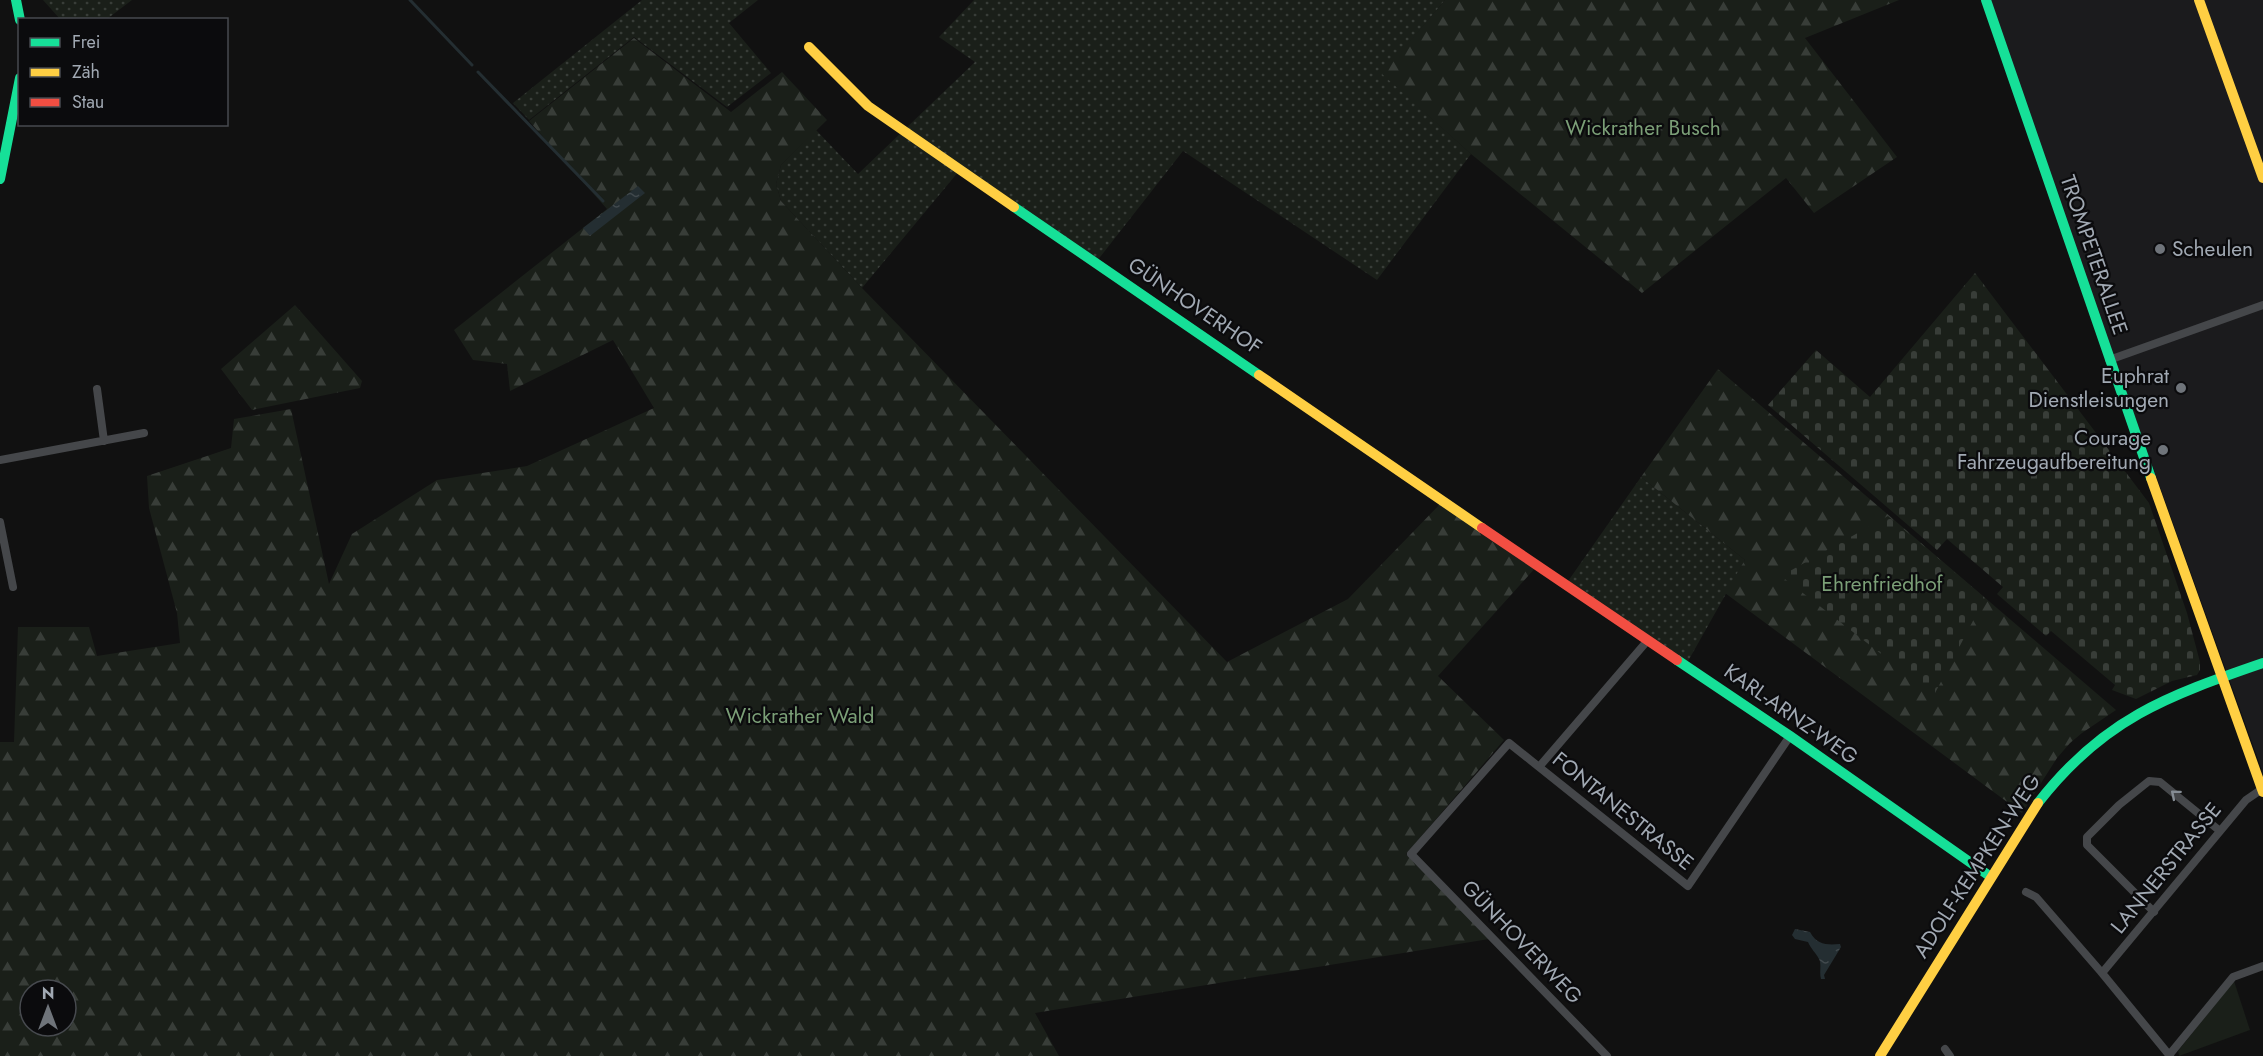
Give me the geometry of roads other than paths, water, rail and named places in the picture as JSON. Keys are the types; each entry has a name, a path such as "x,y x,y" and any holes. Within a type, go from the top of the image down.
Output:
{"street":[{"name":"TROMPETERALLEE","path":"1986,0 2109,360 2262,791"},
{"path":"2199,0 2263,178"},
{"path":"17,1 20,18"},
{"name":"GÜNHOVERHOF","path":"809,47 868,106 1568,586"},
{"path":"0,179 18,88"},
{"path":"2109,360 2263,305"},
{"path":"97,389 104,441"},
{"path":"0,460 144,433"},
{"path":"0,522 14,587"},
{"name":"KARL-ARNZ-WEG","path":"1568,586 1790,736 1991,877"},
{"path":"1539,767 1648,640"},
{"name":"ADOLF-KEMPKEN-WEG","path":"1880,1056 2048,788 2087,747 2128,718 2153,705 2223,676 2263,663"},
{"name":"FONTANESTRASSE","path":"1411,854 1509,743 1688,886 1790,736"},
{"path":"2154,912 2087,845 2087,837 2119,805 2149,781 2160,782 2220,831"},
{"name":"LANNERSTRASSE","path":"2102,973 2246,800 2262,791"},
{"name":"GÜNHOVERWEG","path":"1411,854 1607,1056"},
{"path":"2026,892 2036,897 2170,1055 2233,977 2263,966"}],"water":[{"path":"638,186 645,193 590,236 583,228"},
{"path":"1795,929 1810,932 1816,940 1823,943 1840,944 1841,947 1824,975 1825,979 1821,979 1820,961 1808,942 1795,939 1792,935"}],"waterway":[{"path":"410,0 472,65"},
{"path":"478,72 603,201"}],"place":[{"name":"Scheulen","path":"2160,249"},
{"name":"Euphrat Dienstleisungen","path":"2181,388"},
{"name":"Courage Fahrzeugaufbereitung","path":"2163,450"}],"park label":[{"name":"Wickrather Busch","path":"1643,128"},
{"name":"Ehrenfriedhof","path":"1882,584"},
{"name":"Wickrather Wald","path":"800,716"}]}
